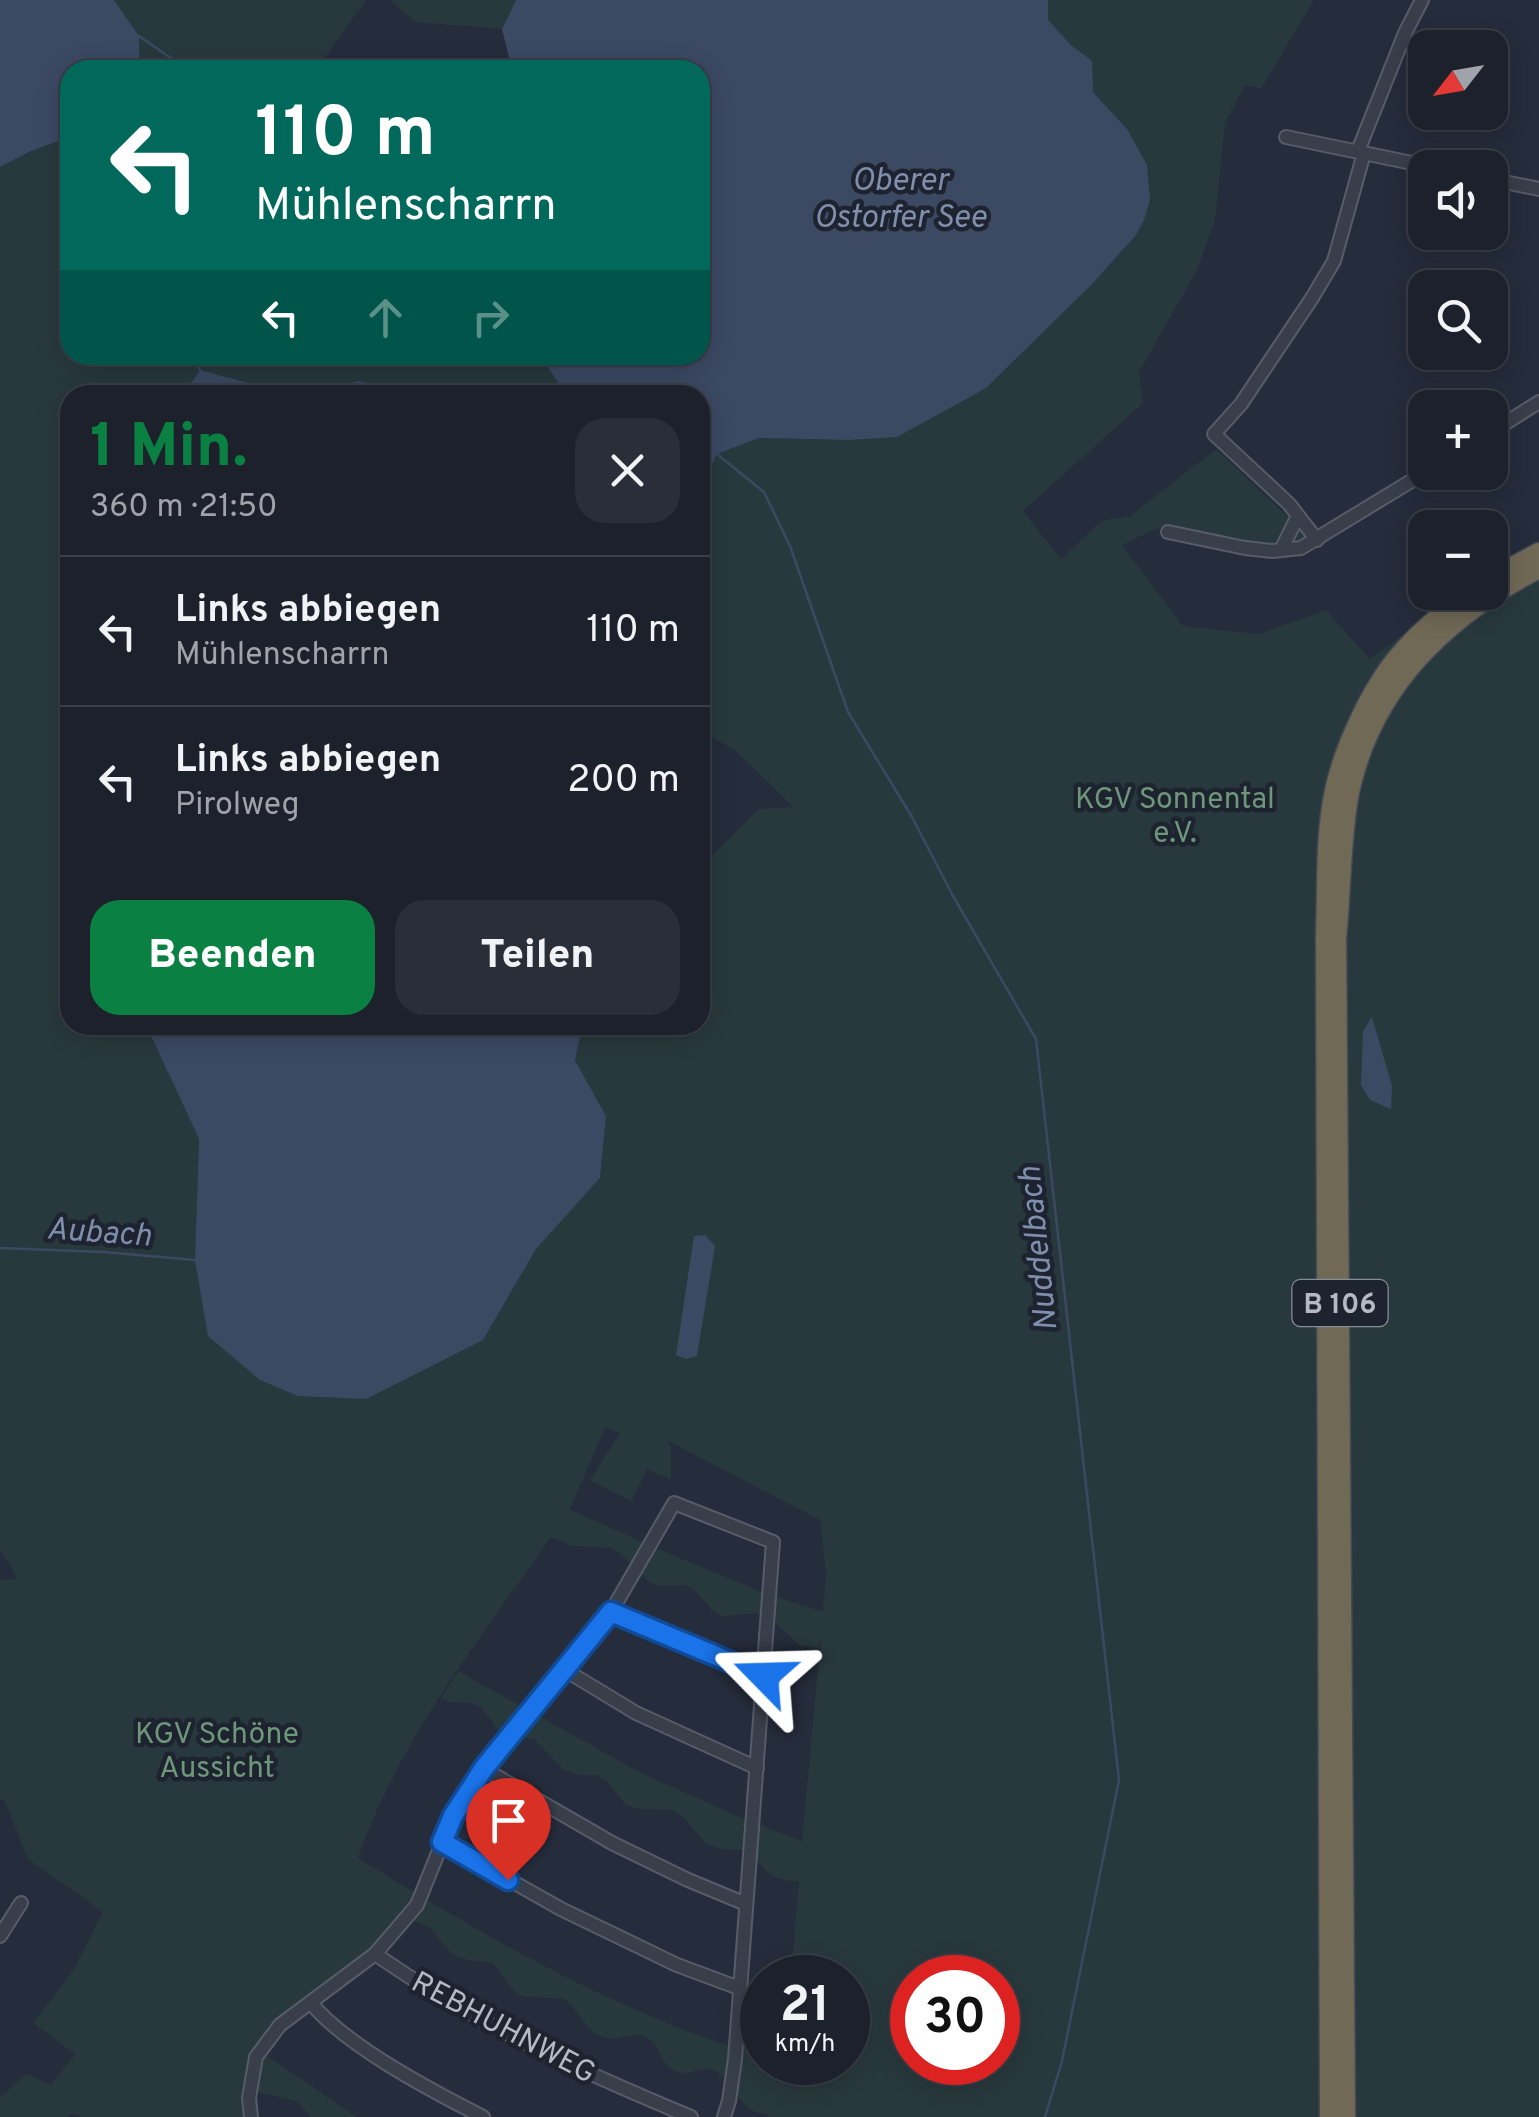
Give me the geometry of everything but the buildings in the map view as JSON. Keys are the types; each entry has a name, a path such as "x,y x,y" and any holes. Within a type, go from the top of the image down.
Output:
{"highway":[{"path":"1508,568 1539,552"},
{"name":"B 106","path":"1346,2117 1338,958 1345,827 1350,791 1362,754 1377,717 1402,678 1456,621 1503,588 1539,570"},
{"name":"B 106","path":"1328,2117 1325,936 1329,827 1334,790 1368,702 1400,654 1446,610"}],"street":[{"path":"1317,540 1289,504 1214,434 1241,404 1334,261 1361,152 1422,0"},
{"path":"1286,136 1408,162"},
{"path":"1508,182 1539,189"},
{"path":"1508,422 1539,402"},
{"path":"1168,532 1244,548 1301,548 1408,483"},
{"path":"1281,550 1298,516"},
{"path":"251,2117 249,2098 256,2058 280,2025 376,1954 417,1904 453,1816 484,1768 611,1612 674,1504 773,1542 735,2059 724,2117"},
{"path":"611,1612 764,1676"},
{"path":"565,1670 636,1713 757,1768"},
{"path":"484,1768 612,1843 746,1904"},
{"path":"442,1842 561,1909 677,1964 739,1988"},
{"path":"0,1936 21,1904"},
{"name":"REBHUHNWEG","path":"376,1954 422,1985 549,2056 690,2117"},
{"path":"311,2003 367,2050 482,2117"}],"green space":[{"path":"114,0 366,0 323,60 139,60 139,36"},
{"path":"389,0 516,0 502,29 416,22"},
{"path":"1048,0 1314,0 1261,89 1245,85 1225,123 1215,220 1197,270 1139,372 1143,403 1023,511 1061,559 1101,521 1130,516 1216,449 1308,536 1293,545 1234,541 1157,528 1122,545 1183,626 1259,634 1326,610 1370,659 1404,634 1412,636 1442,610 1508,610 1508,563 1539,546 1539,2117 768,2117 744,2104 716,2071 673,2070 643,2036 602,2037 564,1999 522,1996 494,1964 460,1957 447,1949 431,1929 405,1919 260,2051 357,2117 311,2117 298,2102 251,2090 251,2117 0,2117 0,2098 26,2074 51,2085 75,2054 33,2023 73,1971 103,1912 28,1859 0,1798 0,1580 18,1579 0,1549 0,167 60,141 60,365 546,365 560,385 377,385 359,381 343,385 256,385 200,370 190,385 60,385 60,1035 151,1035 199,1139 195,1260 483,1340 536,1249 600,1178 606,1116 575,1060 581,1035 710,1035 710,857 759,809 793,807 737,752 710,735 710,469 717,454 759,438 897,437 1136,235 1150,200 1127,129 1093,92 1091,61 1048,20","holes":["605,1428 620,1433 590,1480 631,1501 647,1469 671,1480 671,1446 666,1440 820,1520 826,1572 823,1612 762,1592 569,1511","551,1537 572,1546 611,1548 650,1583 686,1585 722,1616 758,1613 769,1617 799,1645 818,1648 821,1636 802,1841 641,1773 458,1671 441,1698 481,1707 498,1730 535,1740 564,1770 606,1780 626,1805 673,1810 706,1844 745,1850 774,1876 799,1881 793,1955 870,1955 870,2085 740,2085 740,2049 656,2018 554,1971 358,1858 395,1772 443,1691"]}],"water":[{"path":"0,0 114,0 139,36 139,60 60,60 60,141 0,167"},
{"name":"Oberer Ostorfer See","path":"516,0 1048,0 1048,20 1092,61 1093,92 1127,129 1147,165 1150,200 1136,235 986,388 897,437 759,438 717,454 710,469 710,385 560,385 546,365 710,365 710,60 510,60 502,29"},
{"path":"200,370 256,385 190,385"},
{"path":"359,381 377,385 343,385"},
{"path":"1372,1017 1392,1086 1391,1109 1370,1100 1361,1085 1363,1031"},
{"path":"151,1035 581,1035 575,1060 606,1116 600,1178 536,1249 483,1340 366,1399 298,1396 260,1380 208,1336 195,1260 199,1139"},
{"path":"705,1235 715,1246 697,1356 686,1359 676,1355 694,1236"}],"waterway":[{"path":"139,36 174,60"},
{"path":"197,365 200,370"},
{"name":"Nuddelbach","path":"717,454 764,492 790,546 848,712 912,817 1036,1039 1119,1780 1062,2061 1045,2117"},
{"name":"Aubach","path":"0,1248 195,1260"}],"route":[{"path":"508,1880 442,1842 453,1816 484,1768 611,1612 764,1676"}],"park label":[{"name":"KGV Sonnental e.V.","path":"1175,815"},
{"name":"KGV Schöne Aussicht","path":"217,1750"}]}
